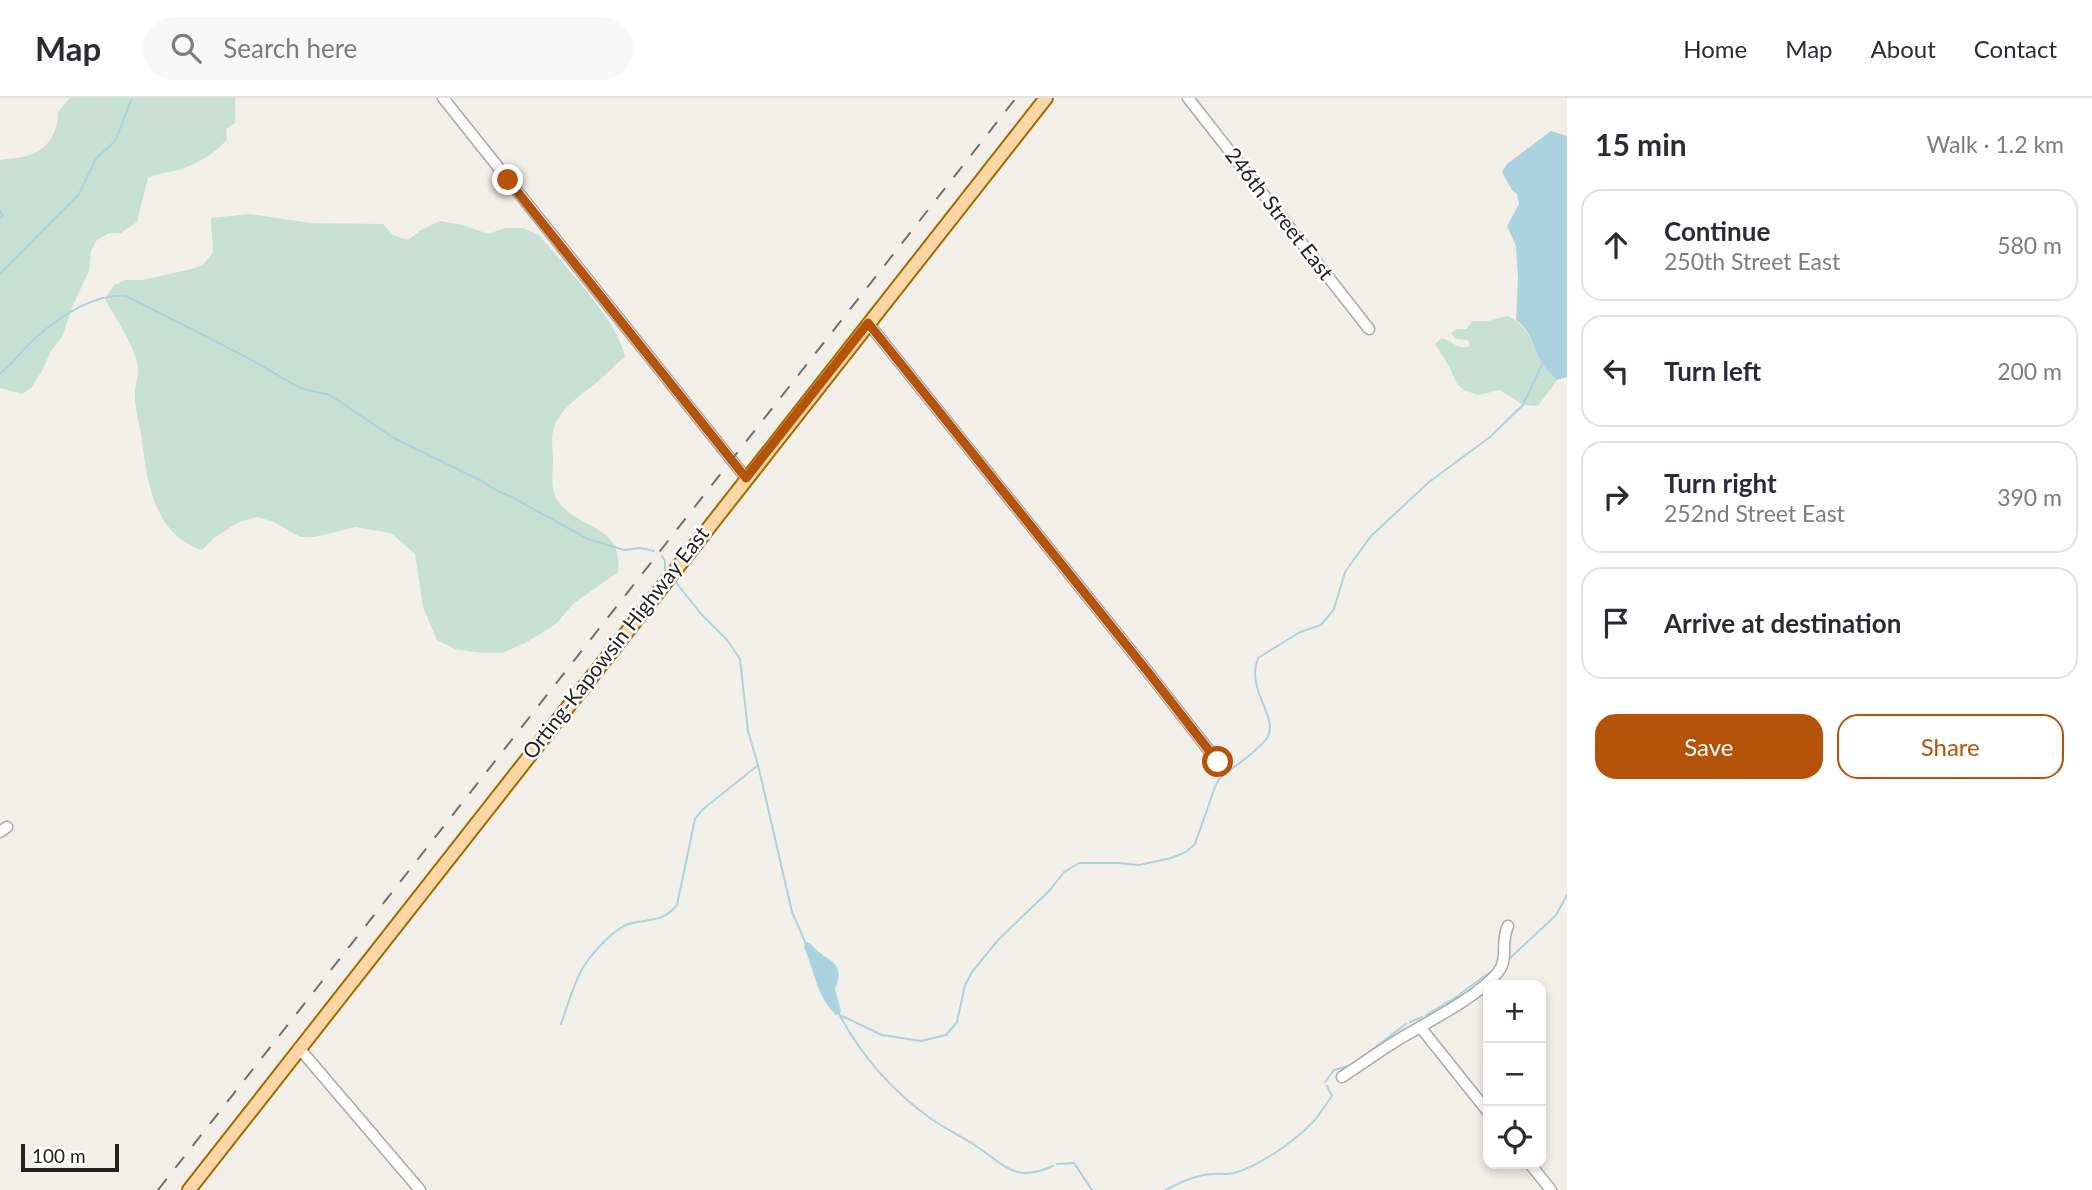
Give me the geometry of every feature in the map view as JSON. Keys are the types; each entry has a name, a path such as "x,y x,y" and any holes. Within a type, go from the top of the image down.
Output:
{"main road":[{"name":"Orting-Kapowsin Highway East","path":"188,1190 1046,98"}],"street":[{"path":"443,98 746,478"},
{"name":"246th Street East","path":"1188,98 1369,329"},
{"path":"868,323 1218,762"},
{"path":"1342,1077 1422,1028 1498,973 1503,962 1503,940 1508,926"},
{"path":"1422,1028 1483,1106"},
{"path":"299,1048 420,1190"},
{"path":"1534,1169 1550,1190"}],"green space":[{"path":"70,98 236,98 236,116 235,123 226,129 227,139 217,150 182,169 148,178 137,222 121,233 109,233 97,240 91,251 89,271 62,337 51,351 31,388 22,394 0,388 0,160 31,155 44,147 56,128 58,112"},
{"path":"250,214 310,223 383,224 393,235 408,240 440,221 463,225 488,234 505,228 523,228 539,235 601,310 620,341 625,356 563,412 555,424 552,439 554,494 574,516 606,535 618,556 618,572 573,604 556,624 527,642 502,653 482,653 455,649 437,640 423,607 415,554 391,533 356,527 314,537 300,537 274,522 257,517 237,523 214,538 202,550 185,542 172,531 155,503 146,468 135,402 138,369 135,357 105,299 114,285 126,280 143,280 203,265 213,252 211,218"},
{"path":"1508,316 1524,329 1543,363 1557,380 1538,406 1523,405 1500,390 1478,395 1464,390 1457,384 1435,344 1442,338 1459,346 1470,346 1468,340 1456,339 1451,333 1457,329 1466,329 1473,321 1488,321"}],"water":[{"path":"1551,131 1567,136 1567,377 1557,380 1543,364 1527,332 1516,320 1516,246 1507,226 1519,204 1517,194 1502,172 1507,164"},
{"path":"805,942 833,962 839,972 835,989 841,1011 839,1014 836,1015 829,1008 820,992 804,948"}],"waterway":[{"path":"0,274 79,194 96,159 115,141 132,98"},
{"path":"0,211 3,216 0,218"},
{"path":"0,373 44,331 70,312 98,299 126,296 250,359 300,388 330,395 394,438 482,481 588,539 624,550 640,548 654,551"},
{"path":"1229,771 1259,747 1270,730 1256,681 1258,658 1300,632 1321,625 1334,609 1345,572 1371,536 1429,482 1490,437 1523,405 1542,364"},
{"path":"662,556 665,572"},
{"path":"674,580 702,615 727,640 740,659 748,731 792,912 806,944"},
{"path":"561,1024 580,973 601,945 623,927 666,915 677,905 695,819 702,810 757,766"},
{"path":"840,1015 882,1035 921,1041 946,1035 957,1022 965,985 972,972 998,940 1050,890 1064,872 1079,863 1139,865 1186,852 1195,844 1215,787 1225,774"},
{"path":"1507,961 1556,915 1567,895"},
{"path":"1460,994 1493,970"},
{"path":"1426,1015 1458,996"},
{"path":"838,1012 856,1042 878,1070 902,1096 930,1118 1012,1170 1029,1173 1053,1166"},
{"path":"1410,1022 1422,1017"},
{"path":"1325,1082 1334,1070 1352,1065 1406,1024"},
{"path":"1166,1190 1200,1176 1234,1173 1255,1165 1276,1152 1318,1117 1332,1096 1327,1086"},
{"path":"1057,1164 1074,1163 1092,1190"}],"railway":[{"path":"158,1190 1016,98"}],"route":[{"path":"508,180 746,478 868,323 1218,762"}]}
